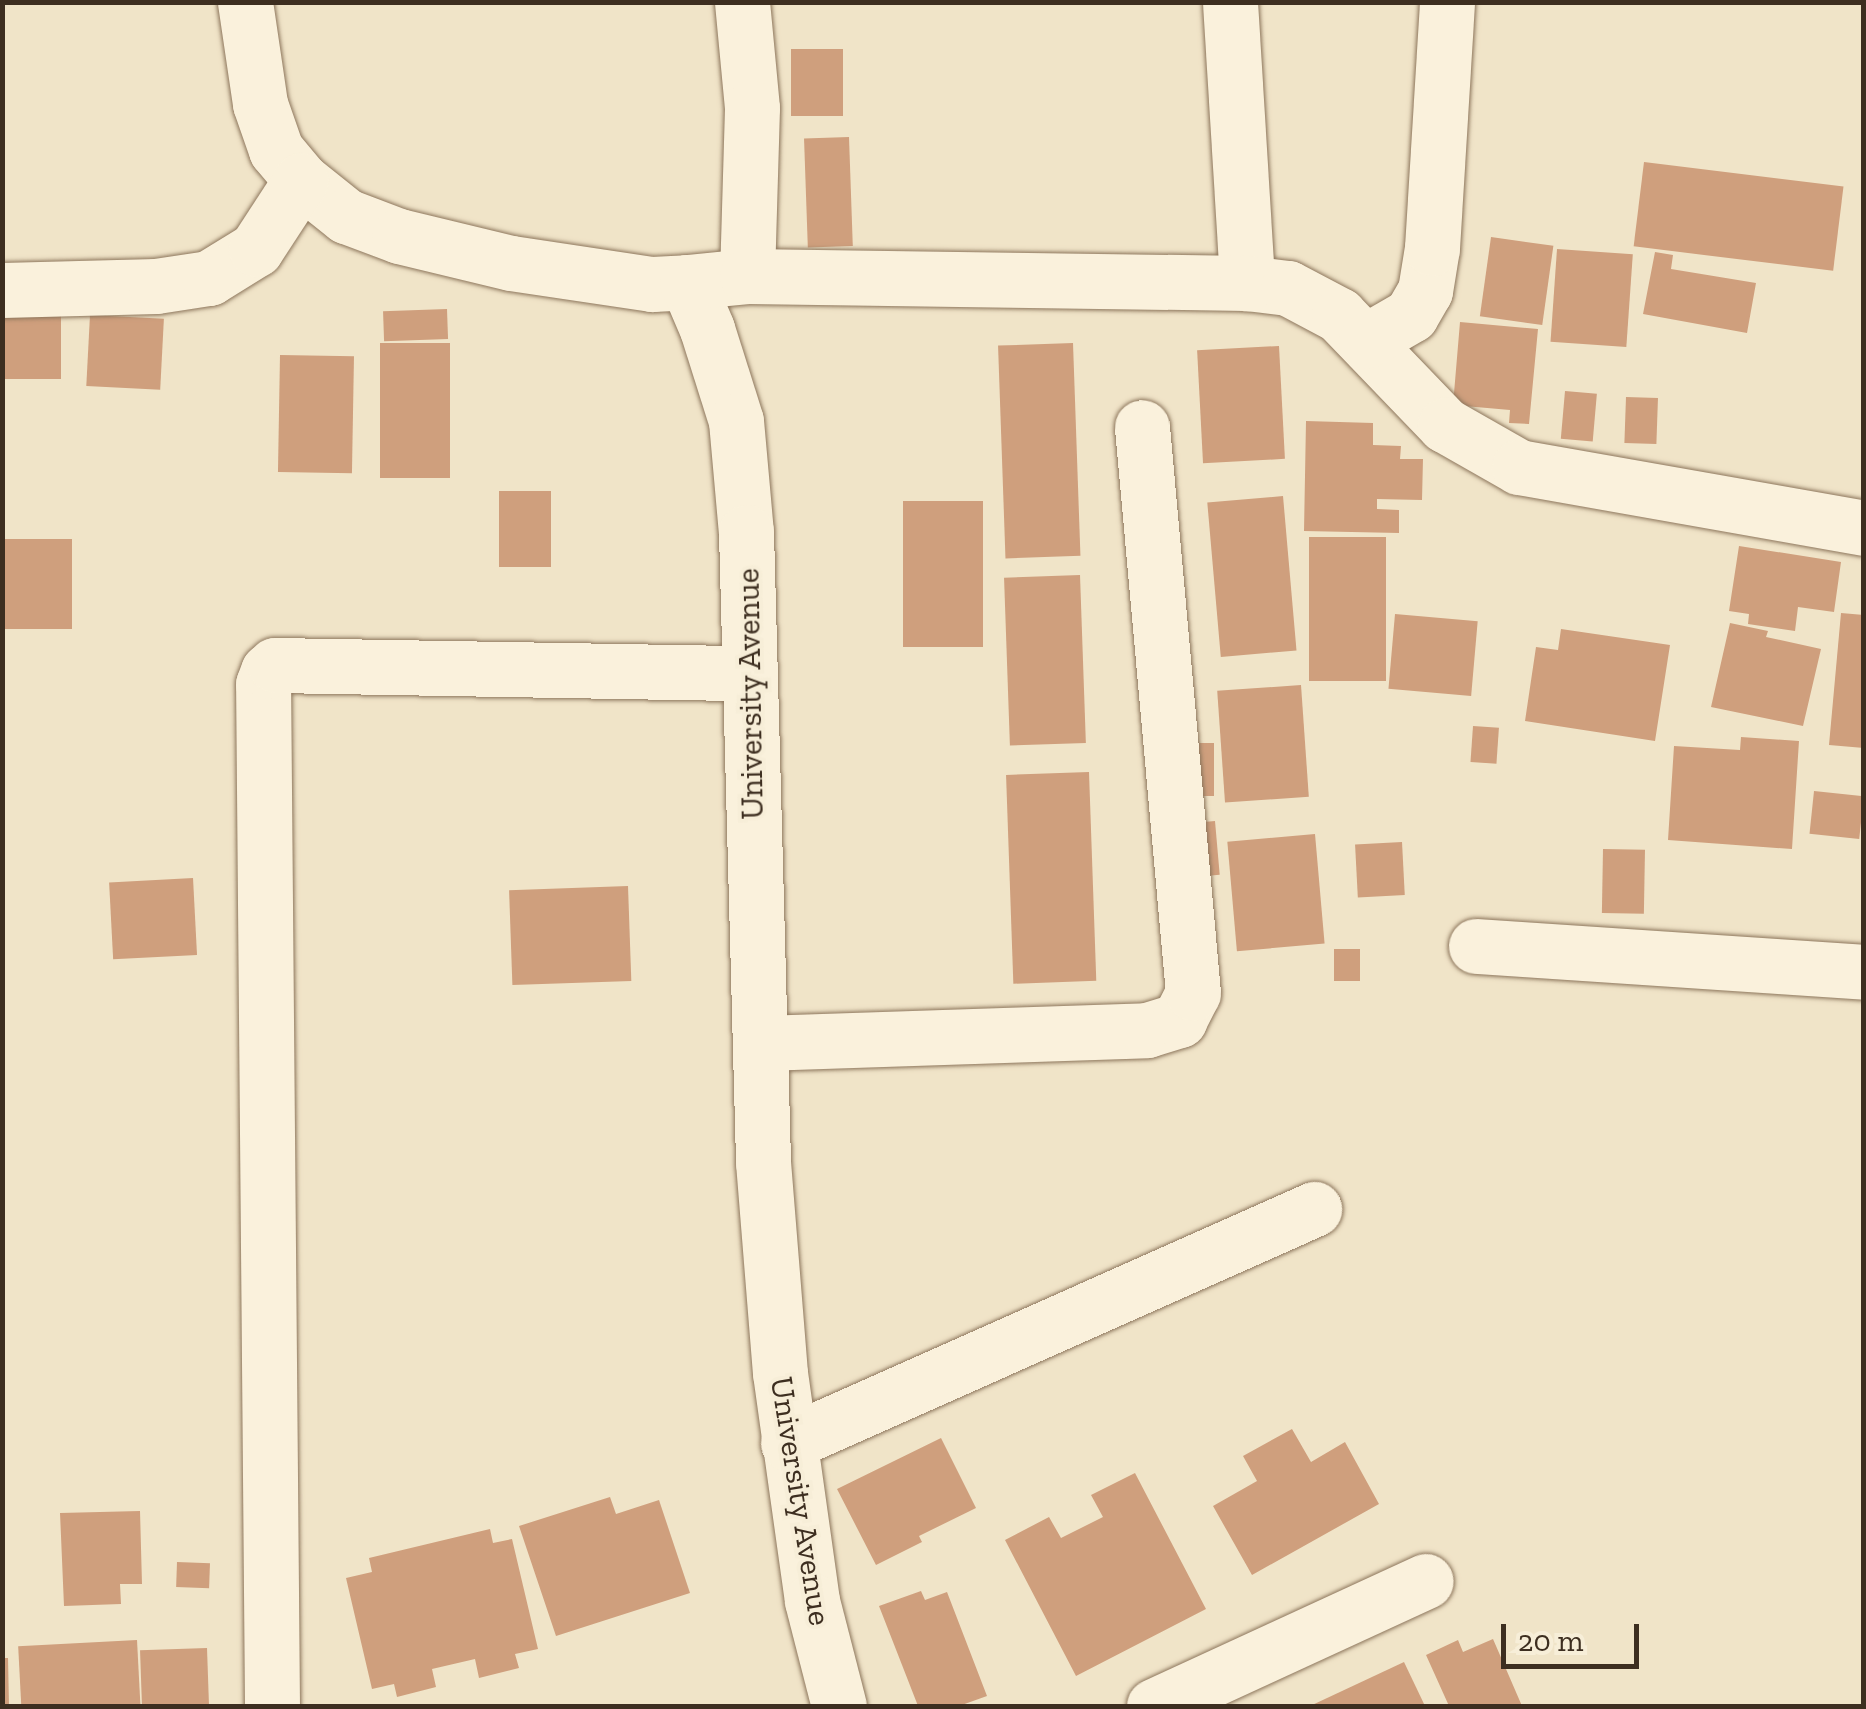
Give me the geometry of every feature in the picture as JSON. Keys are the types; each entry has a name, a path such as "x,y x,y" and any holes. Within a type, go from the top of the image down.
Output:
{"street":[{"path":"245,2 260,104 276,150 302,180 346,216 399,236 511,263 652,284 747,276 1247,283 1288,288 1339,315 1445,425 1519,467 1864,528"},
{"path":"742,2 752,108 747,276"},
{"path":"1230,2 1247,283"},
{"path":"1366,341 1411,315 1424,291 1432,248 1447,2"},
{"path":"2,290 156,286 209,278 256,249 302,180"},
{"name":"University Avenue","path":"688,282 736,421 746,532 763,1162 788,1443 812,1601 839,1706"},
{"path":"762,1043 1147,1030 1179,1020 1193,993 1142,427"},
{"path":"272,1706 263,703 268,671 274,666 749,673"},
{"path":"1476,946 1864,972"},
{"path":"788,1443 1314,1209"},
{"path":"1154,1706 1426,1580"}],"building":[{"path":"791,49 843,49 843,116 791,116"},
{"path":"849,137 853,246 808,248 804,139"},
{"path":"1644,162 1844,186 1833,271 1634,246"},
{"path":"1491,237 1553,246 1542,325 1480,316"},
{"path":"1557,249 1633,254 1626,347 1551,342"},
{"path":"1655,252 1673,255 1671,269 1756,283 1747,333 1643,314"},
{"path":"2,303 61,303 61,379 2,379"},
{"path":"447,309 448,339 384,341 383,311"},
{"path":"90,315 164,319 160,390 86,386"},
{"path":"1460,322 1538,329 1529,424 1509,423 1510,410 1453,405"},
{"path":"380,343 450,343 450,478 380,478"},
{"path":"1073,343 1080,556 1005,558 998,346"},
{"path":"1279,346 1285,459 1203,463 1197,350"},
{"path":"280,355 354,356 352,473 278,472"},
{"path":"1565,391 1597,394 1593,442 1561,439"},
{"path":"1626,397 1658,398 1656,444 1624,443"},
{"path":"1306,421 1373,423 1373,445 1401,446 1400,459 1423,459 1422,500 1377,499 1377,509 1399,510 1399,533 1304,531"},
{"path":"499,491 551,491 551,567 499,567"},
{"path":"1283,496 1297,650 1221,657 1207,503"},
{"path":"903,501 983,501 983,647 903,647"},
{"path":"1309,537 1386,537 1386,681 1309,681"},
{"path":"2,539 72,539 72,629 2,629"},
{"path":"1739,546 1841,562 1834,612 1798,607 1795,631 1748,624 1749,614 1729,611"},
{"path":"1080,575 1086,743 1010,746 1004,578"},
{"path":"1841,613 1864,615 1864,748 1829,745"},
{"path":"1395,614 1478,621 1471,696 1388,689"},
{"path":"1730,623 1768,631 1766,637 1821,649 1803,726 1711,707"},
{"path":"1561,629 1670,645 1655,741 1525,721 1536,647 1558,650"},
{"path":"1301,685 1309,797 1225,803 1217,691"},
{"path":"1473,726 1499,728 1496,764 1470,762"},
{"path":"1741,737 1799,741 1792,849 1668,840 1674,746 1740,750"},
{"path":"1181,743 1214,743 1214,796 1181,796"},
{"path":"1089,772 1096,981 1013,984 1006,775"},
{"path":"1814,791 1864,796 1859,839 1810,834"},
{"path":"1215,821 1220,875 1192,877 1187,823"},
{"path":"1315,834 1325,944 1237,951 1227,842"},
{"path":"1402,842 1405,895 1358,897 1355,844"},
{"path":"1603,849 1645,850 1644,914 1602,913"},
{"path":"193,878 197,955 113,959 109,882"},
{"path":"628,886 631,981 512,985 509,890"},
{"path":"1334,949 1360,949 1360,981 1334,981"},
{"path":"1292,1429 1311,1462 1345,1442 1379,1504 1252,1575 1213,1506 1257,1481 1243,1456"},
{"path":"941,1438 976,1508 919,1536 922,1542 876,1565 837,1489"},
{"path":"1135,1473 1206,1609 1076,1676 1005,1540 1049,1517 1061,1538 1103,1517 1091,1495"},
{"path":"610,1497 616,1514 659,1500 690,1593 556,1636 519,1526"},
{"path":"140,1511 142,1584 120,1584 121,1604 64,1606 60,1513"},
{"path":"490,1529 493,1543 512,1539 538,1649 515,1654 519,1668 479,1678 475,1659 432,1669 436,1687 397,1697 394,1684 372,1689 346,1578 372,1572 369,1558"},
{"path":"177,1562 210,1563 209,1588 176,1587"},
{"path":"921,1591 925,1600 947,1592 987,1696 959,1706 918,1706 879,1606"},
{"path":"1493,1639 1522,1706 1449,1706 1426,1655 1458,1640 1463,1652"},
{"path":"137,1640 140,1706 21,1706 18,1646"},
{"path":"207,1648 209,1706 142,1706 140,1650"},
{"path":"2,1658 8,1658 9,1706 2,1706"},
{"path":"1404,1662 1425,1706 1310,1706"}]}
